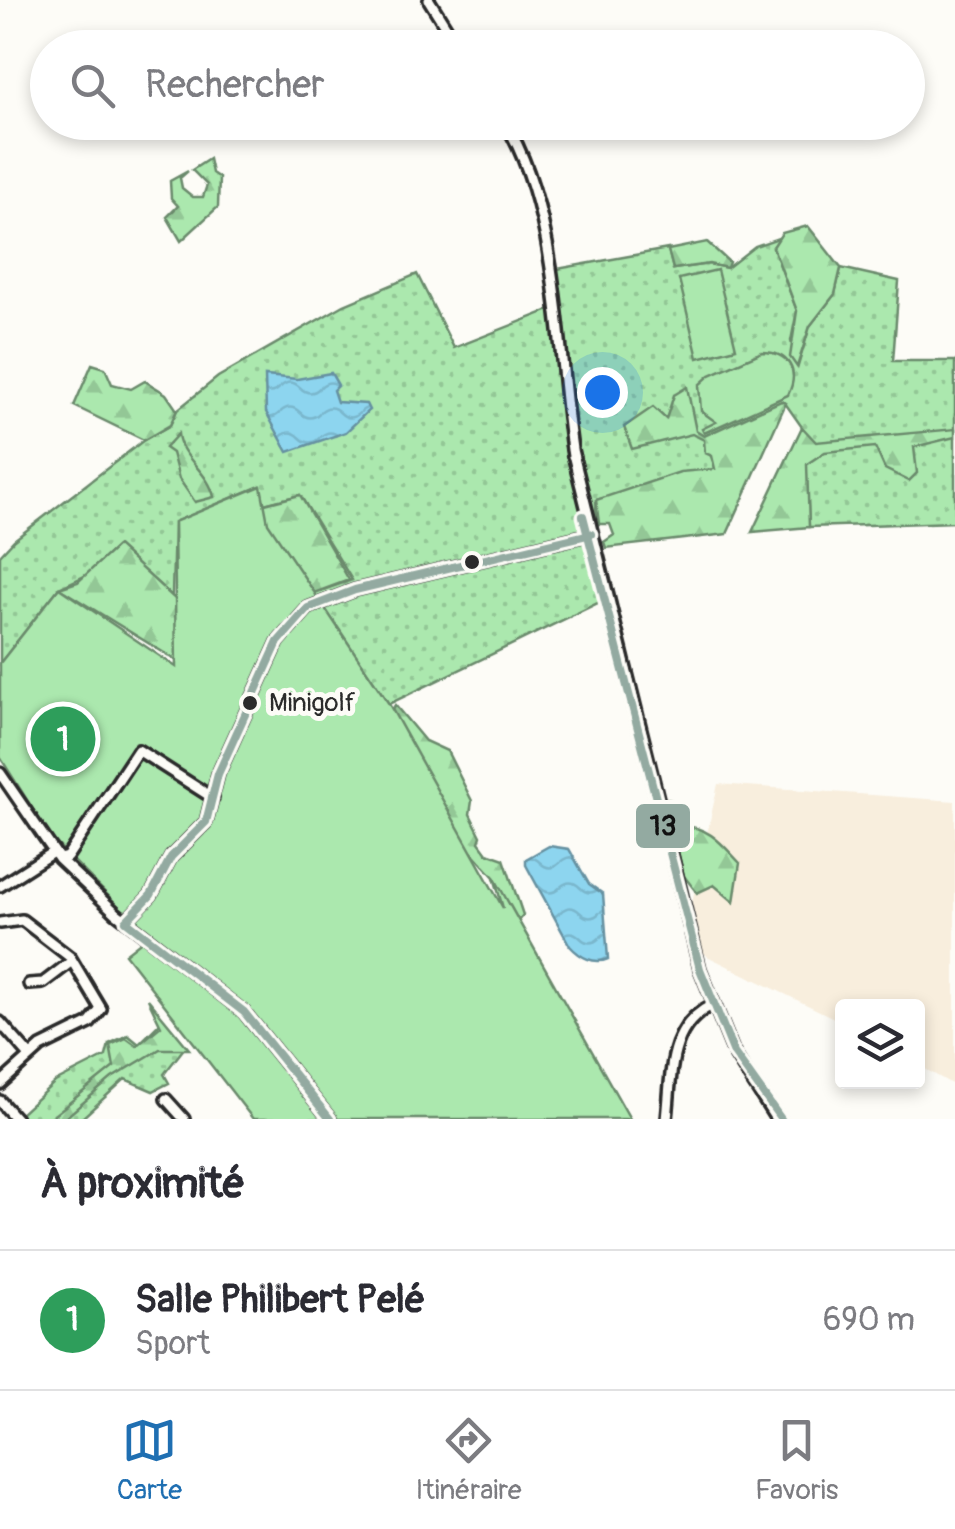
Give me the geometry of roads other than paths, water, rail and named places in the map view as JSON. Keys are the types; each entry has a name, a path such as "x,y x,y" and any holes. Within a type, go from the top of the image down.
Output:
{"street":[{"path":"429,0 448,30"},
{"path":"512,140 529,180 554,285 572,450 589,534 621,648"},
{"path":"572,450 712,1005 734,1052 778,1119"},
{"path":"590,522 589,534 604,576"},
{"path":"126,921 151,895 171,857 200,831 214,798 218,774 278,642 308,608 355,590 589,534"},
{"path":"0,886 56,856 67,857 138,750 214,798"},
{"path":"0,773 56,856 126,921 244,1012 330,1119"},
{"path":"0,923 36,923 72,961 100,1003 100,1014 30,1056 0,1084"},
{"path":"29,984 44,983 72,961"},
{"path":"667,1119 680,1034 692,1017 712,1005"},
{"path":"0,1022 30,1056"},
{"path":"166,1099 184,1119"},
{"path":"0,1101 16,1119"}],"water":[{"path":"331,373 338,385 333,390 337,402 366,404 369,410 346,432 288,452 266,412 265,376 297,379"},
{"path":"549,846 569,849 589,884 603,894 608,959 588,959 570,946 526,865 526,859"}],"place":[{"name":"Minigolf","path":"250,703"},
{"name":"Salle Philibert Pelé","path":"63,739"}]}
